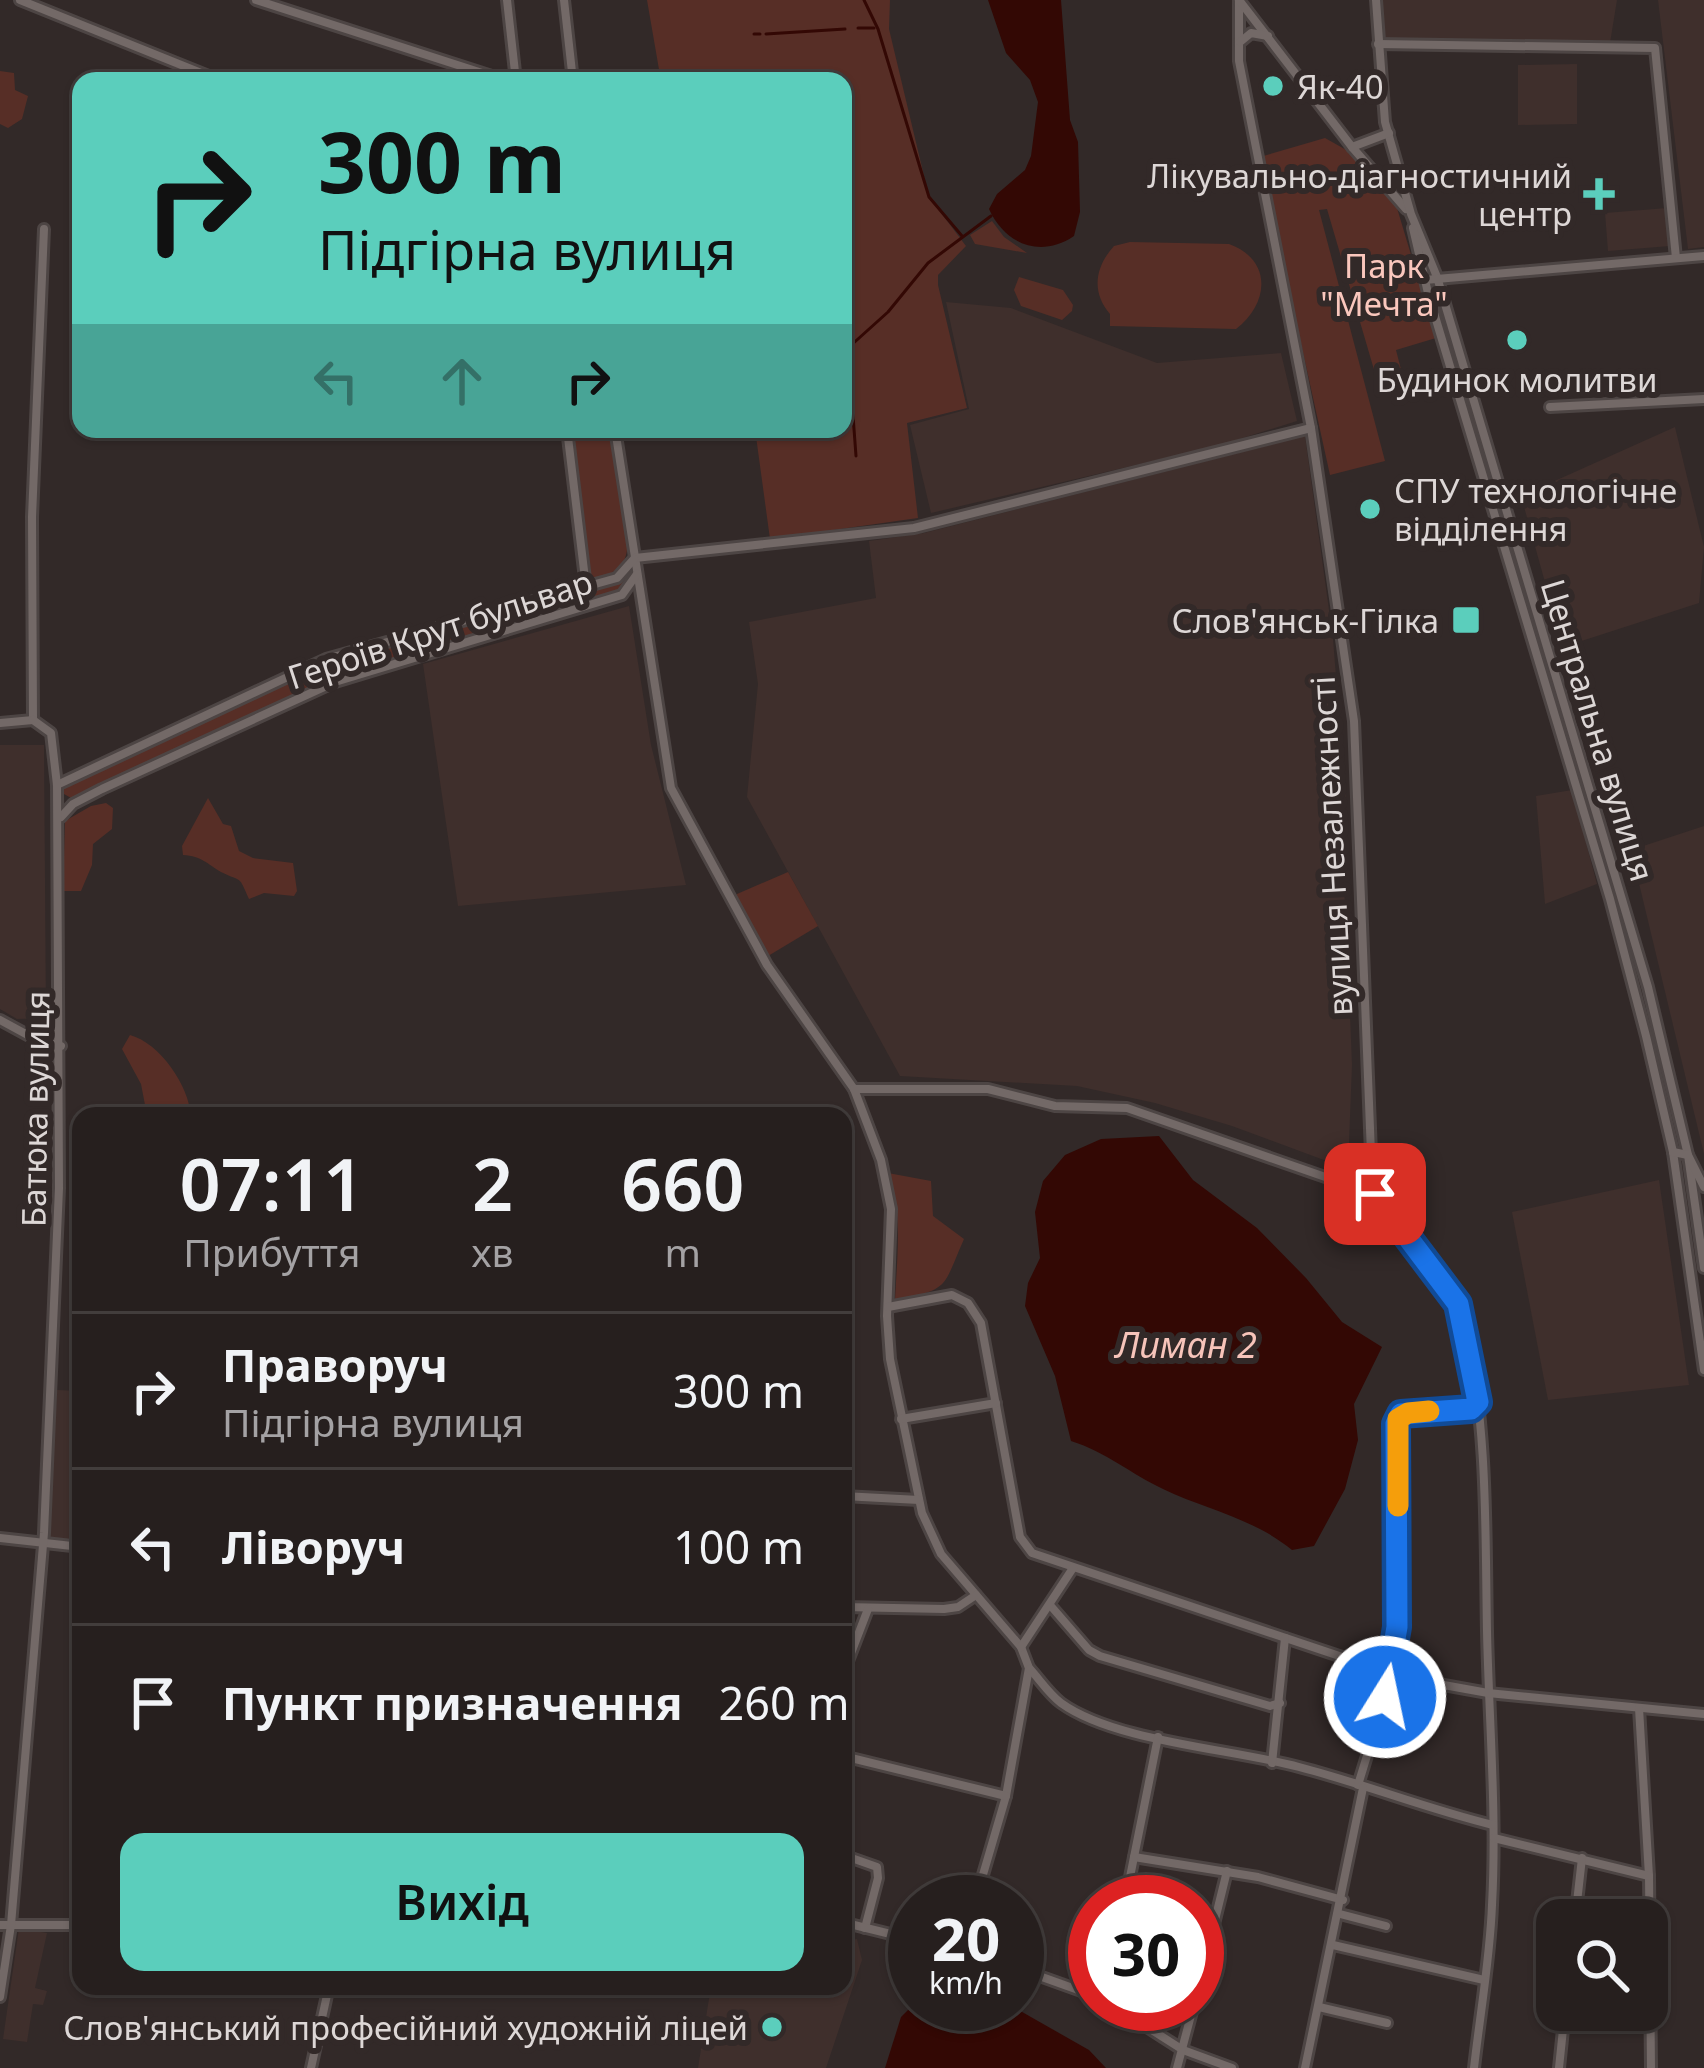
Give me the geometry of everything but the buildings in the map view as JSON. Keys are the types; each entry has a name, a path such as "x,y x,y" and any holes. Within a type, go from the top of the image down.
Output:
{"street":[{"path":"20,0 199,72"},
{"path":"256,0 483,72"},
{"path":"508,0 511,72"},
{"path":"564,0 572,72"},
{"path":"1239,0 1352,147 1411,214"},
{"name":"вулиця Незалежності","path":"1239,0 1239,61 1311,428 1354,721 1366,1087 1375,1194"},
{"name":"Центральна вулиця","path":"1376,0 1389,133 1425,280 1610,899 1673,1152 1704,1370"},
{"path":"1251,33 1254,19"},
{"path":"1239,38 1254,19"},
{"path":"1239,38 1251,33 1268,36"},
{"path":"1378,44 1655,48 1676,258"},
{"path":"1352,147 1389,133"},
{"name":"Центральна вулиця","path":"1411,214 1437,277 1628,912 1688,1155 1704,1268"},
{"name":"Батюка вулиця","path":"0,1997 11,1924 44,1544 59,1188 59,820 51,733 33,720 32,517 44,229"},
{"path":"1425,280 1704,256"},
{"path":"1550,407 1704,399"},
{"path":"635,558 914,528 1311,428"},
{"path":"568,438 586,587"},
{"path":"616,438 662,751 680,811 767,965 854,1089 881,1160 891,1209 890,1359 919,1500 940,1554 1021,1647 1029,1668 1057,1700 1072,1709 1158,1737 1299,1767 1493,1825"},
{"name":"Героїв Крут бульвар","path":"57,785 326,659 616,578 635,558"},
{"name":"Героїв Крут бульвар","path":"59,820 73,804 102,789 334,682 622,596 637,573"},
{"path":"0,723 33,720"},
{"path":"0,1020 35,1040 61,1046"},
{"path":"854,1089 988,1089 1055,1106 1127,1108 1375,1194 1458,1304 1478,1402 1494,1838 1492,1907 1474,2068"},
{"path":"1673,1152 1688,1155 1704,1187"},
{"path":"888,1307 945,1294 968,1303 981,1323 1020,1538 1032,1553 1389,1673 1488,1693 1704,1714"},
{"path":"1306,2068 1343,1900 1360,1787 1397,1627 1398,1419 1408,1413 1471,1409 1478,1402"},
{"path":"901,1418 996,1403"},
{"path":"852,1496 919,1500"},
{"path":"0,1538 72,1546"},
{"path":"1021,1647 1073,1568"},
{"path":"852,1608 958,1607 976,1595"},
{"path":"1050,1605 1100,1657 1270,1706 1280,1703"},
{"path":"852,1651 868,1610"},
{"path":"1272,1763 1285,1638"},
{"path":"983,1875 1006,1796 1029,1668"},
{"path":"1639,1708 1649,1876 1651,2068"},
{"path":"1131,1875 1158,1737"},
{"path":"852,1758 1006,1796"},
{"path":"1494,1838 1649,1876"},
{"path":"1135,1857 1227,1871 1343,1900"},
{"path":"852,1858 877,1867 865,1928"},
{"path":"1578,1899 1582,1858"},
{"path":"1224,1883 1227,1871"},
{"path":"1340,1914 1386,1926"},
{"path":"0,1925 72,1925"},
{"path":"852,1928 888,1934"},
{"path":"1333,1945 1484,1980"},
{"path":"311,2068 327,1995"},
{"path":"1319,2007 1387,2023"},
{"path":"1153,2031 1183,2050 1232,2068"},
{"path":"1177,2068 1188,2031"},
{"path":"1559,2068 1563,2031"}],"shaded area":[{"path":"1380,0 1617,0 1610,43 1381,38"},
{"path":"1658,0 1704,0 1704,247 1688,249"},
{"path":"1577,64 1577,124 1518,125 1518,65"},
{"path":"1667,208 1670,246 1608,251 1605,213"},
{"path":"946,302 1011,308 1157,363 1281,353 1297,421 1217,446 931,513 910,425 969,409"},
{"path":"1675,427 1704,547 1699,603 1563,647 1521,496"},
{"path":"1305,436 1333,639 1346,801 1334,803 1346,911 1352,1065 1348,1169 1232,1126 1077,1086 900,1076 747,797 758,684 749,622 876,598 869,541 924,533"},
{"path":"629,606 651,745 686,885 458,906 423,664"},
{"path":"0,745 44,745 46,1018 17,1019 0,1009"},
{"path":"1572,790 1597,884 1545,904 1536,796"},
{"path":"1704,826 1704,1154 1631,850"},
{"path":"1659,1180 1689,1385 1548,1400 1512,1212"},
{"path":"57,1390 72,1391 72,1541 49,1540"},
{"path":"19,1928 47,1933 35,1988 47,1991 43,2005 33,2004 27,2042 3,2039"},
{"name":"Слов'янський професійний художній ліцей","path":"857,1939 862,1960 852,1990 852,1940"},
{"name":"Слов'янський професійний художній ліцей","path":"710,1995 850,1995 826,2068 698,2068"}],"green space":[{"path":"647,0 890,0 889,29 929,197 966,246 938,275 938,285 967,408 907,423 918,518 770,539 756,438 852,438 852,72 659,72"},
{"path":"0,71 14,73 15,90 28,96 22,119 8,128 0,124"},
{"name":"Парк \"Мечта\"","path":"1325,138 1357,156 1397,208 1436,338 1396,350 1406,389 1382,397 1327,209 1319,210 1385,461 1330,475 1260,157"},
{"path":"992,221 1004,237 1027,253 975,244 970,235"},
{"path":"1130,242 1229,244 1243,251 1259,271 1260,295 1255,307 1236,329 1110,326 1110,314 1098,288 1099,271 1114,246"},
{"path":"1019,277 1063,290 1072,311 1062,320 1021,306 1014,290"},
{"path":"571,438 612,438 626,555 619,567 589,582"},
{"path":"620,581 624,591 333,679 73,799 64,794 69,781 326,661"},
{"path":"208,798 223,824 231,826 239,851 253,858 293,863 294,896 264,893 249,899 239,880 183,855 182,846"},
{"path":"106,803 113,808 112,829 93,844 92,865 81,891 63,891 65,821"},
{"path":"788,872 818,926 768,956 734,899"},
{"path":"130,1035 152,1047 171,1067 190,1107 145,1107 141,1084 122,1049"},
{"path":"888,1173 931,1181 933,1216 964,1239 942,1284 895,1300 897,1219"}],"water":[{"path":"988,0 1061,0 1070,120 1078,142 1080,212 1074,236 1061,243 1036,247 1014,239 989,209 997,194 1025,170 1038,102 1030,80 1006,53"},
{"name":"Лиман 2","path":"1159,1136 1193,1180 1257,1228 1342,1322 1382,1347 1354,1404 1358,1440 1345,1489 1314,1546 1292,1550 1262,1530 1163,1489 1071,1441 1055,1376 1025,1306 1028,1283 1040,1258 1035,1212 1043,1181 1065,1155 1101,1139"},
{"path":"1044,2024 1089,2050 1106,2068 885,2068 897,2031 1044,2031"}],"waterway":[{"path":"864,0 878,29 929,197 962,236"},
{"path":"858,28 874,28"},
{"path":"766,34 845,29"},
{"path":"754,34 760,34"},
{"path":"852,344 888,312 928,263 991,216"},
{"path":"852,402 856,456"}],"slow traffic":[{"path":"1398,1506 1396,1424 1401,1414 1429,1411"}],"place":[{"name":"Як-40","path":"1273,86"},
{"name":"Лікувально-діагностичний центр","path":"1599,194"},
{"name":"Будинок молитви","path":"1517,340"},
{"name":"СПУ технологічне відділення","path":"1370,509"},
{"name":"Слов'янськ-Гілка","path":"1466,620"},
{"name":"Слов'янський професійний художній ліцей","path":"772,2027"}],"route":[{"path":"1375,1194 1458,1304 1478,1402 1459,1411 1401,1414 1396,1424 1397,1627 1385,1697"}]}
